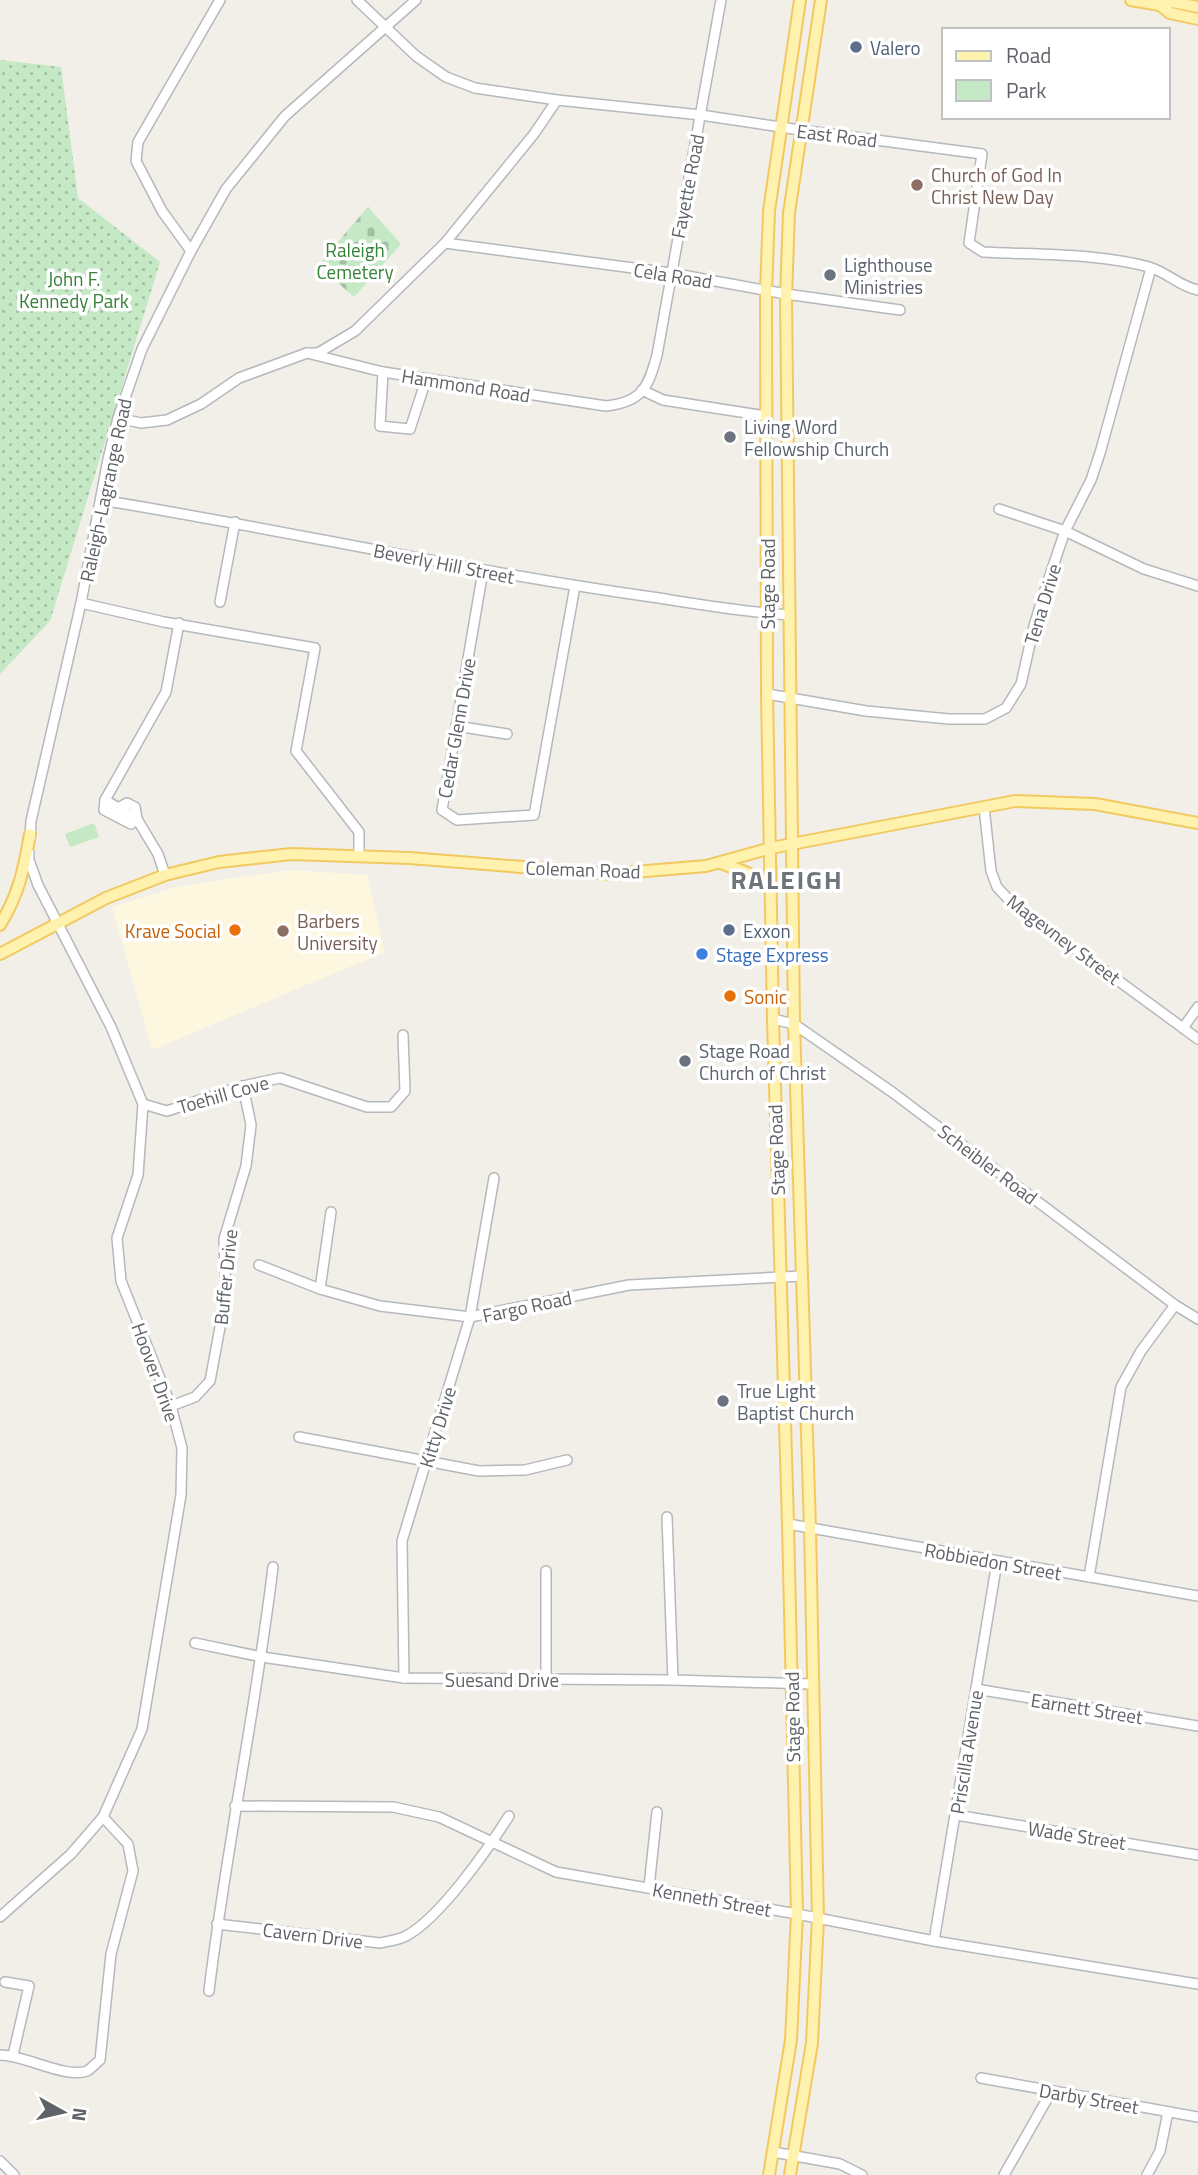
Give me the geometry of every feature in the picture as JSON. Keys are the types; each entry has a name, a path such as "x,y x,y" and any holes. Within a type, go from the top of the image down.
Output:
{"main road":[{"name":"Stage Road","path":"769,2175 791,2040 797,1914 773,1019 766,614 766,291 769,211 800,0"},
{"name":"Stage Road","path":"790,2175 812,2043 818,1918 811,1684 810,1528 794,1024 786,294 789,213 821,0"},
{"path":"1132,0 1160,5 1173,2 1198,7"},
{"path":"1160,5 1170,13 1198,19"},
{"name":"Coleman Road","path":"56,923 106,898 165,875 219,862 291,854 359,855 610,874 662,871 720,863 771,848 1014,801 1095,804 1198,823"},
{"path":"0,925 15,900 23,877 30,834"},
{"path":"720,863 753,874 771,891"},
{"path":"0,954 56,923"}],"street":[{"path":"191,251 162,211 136,161 138,142 220,0"},
{"name":"East Road","path":"357,0 415,56 446,77 475,88 557,100 701,115 982,154 969,243 983,252 1101,258 1151,268 1188,288 1198,290"},
{"name":"Raleigh-Lagrange Road","path":"56,923 29,860 31,821 81,603 118,418 142,349 191,251 226,189 285,116 416,0"},
{"name":"Fayette Road","path":"627,404 650,383 657,355 721,0"},
{"path":"118,418 141,423 167,420 201,404 239,377 307,353 318,353 355,331 445,243 534,134 557,100"},
{"name":"Cela Road","path":"445,243 671,273 766,291 900,310"},
{"name":"Tena Drive","path":"767,694 866,711 949,719 985,719 1006,708 1021,684 1034,626 1065,531 1091,480 1100,453 1151,268"},
{"name":"Hammond Road","path":"307,353 426,380 606,406 627,404"},
{"path":"383,372 380,426 410,429 426,380"},
{"path":"642,390 663,400 766,416"},
{"name":"Beverly Hill Street","path":"101,500 235,522 483,571 766,614 789,615"},
{"path":"999,509 1065,531 1144,569 1198,586"},
{"path":"220,602 235,522"},
{"name":"Cedar Glenn Drive","path":"483,571 442,810 457,820 534,815 575,586"},
{"path":"81,603 315,648 296,751 359,832 359,855"},
{"path":"137,819 131,824 114,816 104,810 105,800 166,692 180,623"},
{"path":"456,726 507,734"},
{"path":"105,800 118,808 127,803 135,807 137,819 158,854 165,875"},
{"name":"Magevney Street","path":"984,807 991,871 997,887 1011,902 1198,1039"},
{"name":"Hoover Drive","path":"0,1917 71,1854 103,1817 142,1730 181,1495 182,1448 171,1406 121,1281 117,1238 138,1175 142,1104 111,1027 56,923"},
{"path":"1183,1028 1198,1007"},
{"name":"Scheibler Road","path":"773,1019 794,1024 892,1092 1198,1320"},
{"name":"Toehill Cove","path":"142,1104 167,1111 243,1086 280,1078 367,1107 391,1107 405,1091 402,1035"},
{"name":"Buffer Drive","path":"171,1406 195,1397 210,1381 226,1295 224,1239 246,1166 251,1125 243,1086"},
{"name":"Kitty Drive","path":"404,1678 402,1541 470,1317 494,1178"},
{"path":"320,1289 331,1212"},
{"name":"Fargo Road","path":"259,1265 320,1289 380,1306 470,1317 629,1285 802,1276"},
{"path":"1089,1577 1121,1387 1141,1351 1175,1305"},
{"path":"299,1437 479,1471 525,1470 567,1460"},
{"path":"667,1517 673,1680"},
{"name":"Robbiedon Street","path":"788,1524 1198,1595"},
{"name":"Priscilla Avenue","path":"934,1941 997,1562"},
{"path":"209,1991 235,1806 262,1657 273,1567"},
{"path":"546,1571 546,1679"},
{"name":"Suesand Drive","path":"195,1643 262,1657 404,1678 811,1684"},
{"name":"Earnett Street","path":"976,1689 1198,1726"},
{"name":"Kenneth Street","path":"235,1806 393,1807 439,1817 556,1872 934,1941 1198,1984"},
{"path":"649,1887 657,1812"},
{"name":"Wade Street","path":"956,1815 1198,1855"},
{"name":"Cavern Drive","path":"217,1924 380,1943 406,1936 437,1911 509,1816"},
{"path":"0,2055 13,2055 66,2072 87,2071 100,2060 111,1954 133,1871 128,1844 103,1817"},
{"path":"5,1982 29,1986 13,2055"},
{"name":"Darby Street","path":"981,2078 1198,2117"},
{"path":"1004,2175 1051,2092"},
{"path":"1147,2175 1160,2151 1168,2112"},
{"path":"773,2152 839,2164 862,2175"},
{"path":"0,2161 14,2175"}],"shaded area":[{"path":"291,870 367,875 385,952 152,1050 112,907 180,886"}],"green space":[{"name":"John F. Kennedy Park","path":"0,60 61,67 78,198 160,262 50,621 0,674"},
{"name":"Raleigh Cemetery","path":"368,207 401,244 354,297 318,265"},
{"path":"94,823 99,837 70,847 65,834"}],"place":[{"name":"Valero","path":"856,47"},
{"name":"Church of God In Christ New Day","path":"917,185"},
{"name":"Lighthouse Ministries","path":"830,275"},
{"name":"Living Word Fellowship Church","path":"730,437"},
{"name":"Krave Social","path":"235,930"},
{"name":"Exxon","path":"729,930"},
{"name":"Barbers University","path":"283,931"},
{"name":"Stage Express","path":"702,954"},
{"name":"Sonic","path":"730,996"},
{"name":"Stage Road Church of Christ","path":"685,1061"},
{"name":"True Light Baptist Church","path":"723,1401"}],"district":[{"name":"RALEIGH","path":"787,879"}]}
